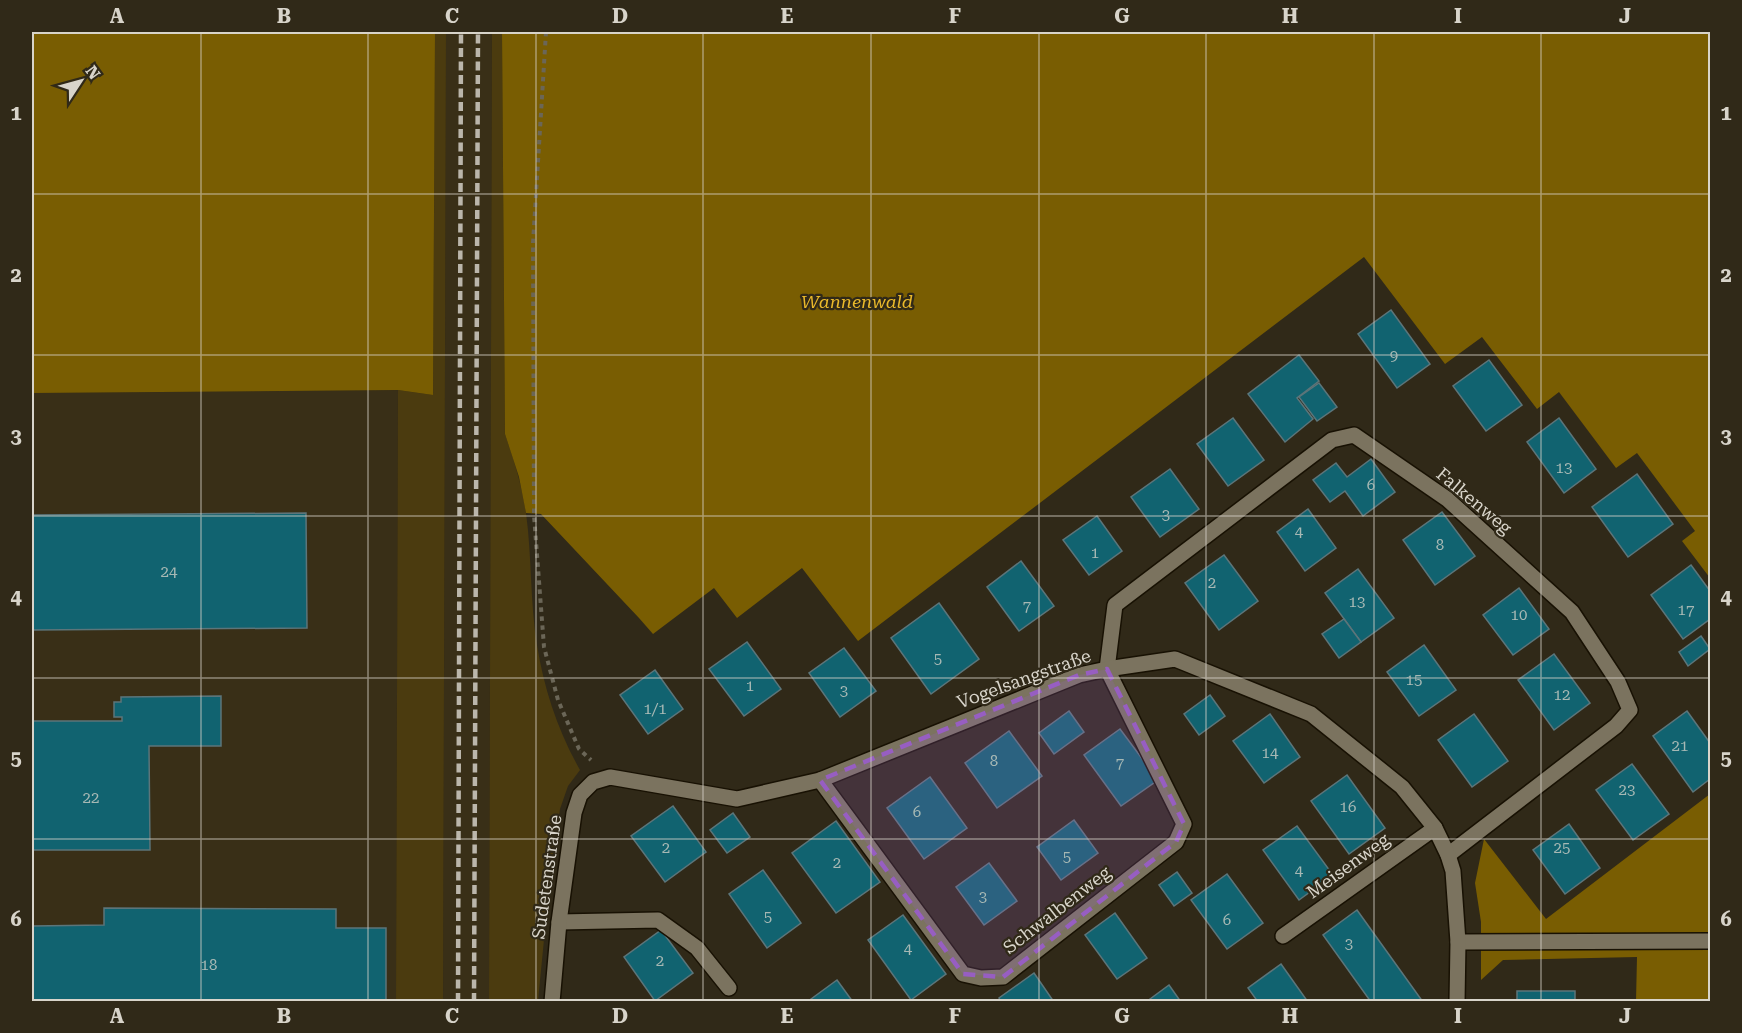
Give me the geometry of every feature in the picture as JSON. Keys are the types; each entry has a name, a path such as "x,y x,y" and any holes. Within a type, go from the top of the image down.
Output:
{"street":[{"name":"Falkenweg","path":"1107,669 1116,605 1332,440 1354,435 1446,499 1572,612 1618,682 1630,710 1616,726 1448,855"},
{"name":"Vogelsangstraße","path":"610,777 737,799 820,780 1080,675 1175,659 1311,714 1402,787 1435,828 1453,871 1458,942 1457,1002"},
{"name":"Schwalbenweg","path":"820,780 963,974 981,978 1003,976 1176,842 1184,824 1107,669"},
{"name":"Sudetenstraße","path":"552,1002 559,922 574,813 580,795 593,783 610,777"},
{"name":"Meisenweg","path":"1283,936 1435,828"},
{"path":"559,922 658,920 697,948 729,988"},
{"path":"1458,942 1710,941"}],"path":[{"path":"546,32 533,243 534,515 544,647 558,700 579,749 610,777"}],"highlighted area":[{"path":"1107,669 1184,824 1176,842 1003,977 963,974 820,780 1079,675"}],"shaded area":[{"path":"435,32 446,32 443,1001 396,1002 398,390 433,395"},
{"path":"446,32 492,32 489,1001 443,1002"},
{"path":"492,32 502,32 505,434 526,513 533,612 540,661 559,725 580,770 568,786 560,809 538,1001 489,1002"},
{"path":"398,390 396,1001 32,1001 32,393"}],"green space":[{"path":"32,32 435,32 433,395 398,390 32,393"},
{"name":"Wannenwald","path":"502,32 1710,32 1710,578 1682,541 1695,531 1637,453 1616,468 1559,392 1537,409 1482,337 1445,364 1364,257 858,641 802,568 737,618 714,588 653,634 541,514 526,513 519,477 505,434"},
{"path":"1710,794 1710,1001 1636,1001 1637,957 1503,960 1481,980 1481,922 1475,883 1484,839 1546,919"}],"building":[{"path":"1391,310 1430,364 1397,388 1358,334"},
{"path":"1299,355 1319,381 1297,398 1313,419 1285,442 1248,394"},
{"path":"1489,360 1522,405 1486,431 1453,386"},
{"path":"1319,383 1337,407 1317,421 1299,397"},
{"path":"1233,418 1264,460 1228,486 1197,444"},
{"path":"1559,418 1596,469 1564,493 1527,442"},
{"path":"1371,459 1395,492 1363,516 1345,491 1330,502 1313,480 1336,463 1347,477"},
{"path":"1170,469 1199,509 1160,537 1131,497"},
{"path":"1637,474 1673,524 1628,557 1592,507"},
{"path":"1308,509 1336,548 1305,571 1277,532"},
{"path":"1442,512 1475,556 1435,585 1403,540"},
{"path":"306,513 307,628 32,630 32,515"},
{"path":"1097,516 1122,551 1089,575 1063,540"},
{"path":"1224,555 1258,601 1219,630 1185,583"},
{"path":"1021,561 1054,606 1019,631 987,587"},
{"path":"1691,565 1710,591 1710,619 1683,639 1651,595"},
{"path":"1358,569 1394,618 1361,642 1325,593"},
{"path":"1519,588 1549,629 1513,655 1483,615"},
{"path":"939,603 979,659 931,694 891,638"},
{"path":"1344,619 1361,642 1339,658 1322,634"},
{"path":"1701,636 1710,649 1688,666 1679,652"},
{"path":"747,642 781,689 744,716 709,669"},
{"path":"1424,645 1456,690 1419,716 1387,672"},
{"path":"844,648 876,691 840,717 809,673"},
{"path":"1554,654 1590,703 1554,730 1518,680"},
{"path":"655,670 683,709 648,734 620,695"},
{"path":"1210,695 1225,716 1199,735 1184,714"},
{"path":"221,696 221,746 149,746 150,850 32,850 32,721 122,721 122,717 114,717 114,702 121,702 121,697"},
{"path":"1069,711 1084,732 1054,754 1039,733"},
{"path":"1687,711 1710,743 1710,779 1693,792 1653,736"},
{"path":"1270,714 1300,757 1264,783 1233,741"},
{"path":"1474,714 1508,761 1472,787 1438,740"},
{"path":"1120,729 1158,780 1121,806 1084,755"},
{"path":"1009,731 1042,776 997,808 965,763"},
{"path":"1632,764 1669,814 1633,840 1596,790"},
{"path":"1347,775 1385,828 1349,854 1311,801"},
{"path":"930,777 967,828 924,859 887,808"},
{"path":"673,806 706,852 665,882 631,836"},
{"path":"733,813 750,837 727,853 710,830"},
{"path":"1074,820 1098,853 1061,880 1037,847"},
{"path":"836,821 880,882 836,913 792,853"},
{"path":"1569,824 1600,868 1565,894 1533,850"},
{"path":"1297,826 1333,875 1299,900 1263,850"},
{"path":"989,863 1017,901 984,925 956,887"},
{"path":"763,870 801,923 767,948 729,894"},
{"path":"1177,872 1192,893 1174,906 1159,885"},
{"path":"1227,874 1263,923 1227,949 1191,900"},
{"path":"104,908 336,909 336,928 386,928 386,1002 32,1002 32,926 104,925"},
{"path":"1357,910 1423,1002 1371,1002 1323,935"},
{"path":"1115,913 1147,958 1117,979 1085,935"},
{"path":"903,915 946,974 911,1000 868,940"},
{"path":"661,930 693,973 655,1001 624,957"},
{"path":"1281,964 1308,1002 1258,1002 1248,988"},
{"path":"1034,973 1054,1002 1001,1002 999,998"},
{"path":"837,980 853,1002 807,1002"},
{"path":"1169,985 1181,1002 1146,1002"},
{"path":"1517,991 1575,991 1575,1002 1517,1002"}],"railway":[{"path":"458,1002 461,32"},
{"path":"474,1002 478,32"}]}
